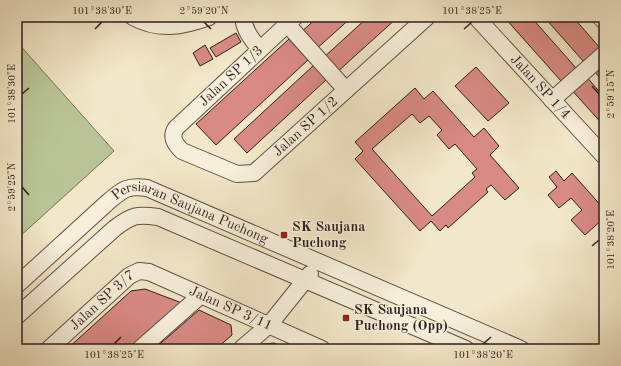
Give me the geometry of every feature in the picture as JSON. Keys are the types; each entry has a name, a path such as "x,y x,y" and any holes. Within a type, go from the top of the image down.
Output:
{"street":[{"path":"133,17 144,23 166,27 188,24 208,17"},
{"path":"243,17 243,24 250,38 260,49"},
{"name":"Jalan SP 1/2","path":"173,138 176,145 182,151 237,174 254,173 427,17"},
{"name":"Jalan SP 1/4","path":"476,17 604,156"},
{"path":"600,17 604,21"},
{"path":"291,21 346,90"},
{"name":"Jalan SP 1/3","path":"173,138 176,128 291,21"},
{"path":"552,100 604,54"},
{"name":"Persiaran Saujana Puchong","path":"17,285 108,202 121,191 133,186 147,188 521,349"},
{"name":"Persiaran Saujana Puchong","path":"17,316 115,228 127,219 139,214 158,217 303,281 466,349"},
{"path":"241,349 270,325 303,281 319,263"},
{"name":"Jalan SP 3/11","path":"139,271 149,272 322,349"},
{"name":"Jalan SP 3/7","path":"49,349 129,276 139,271"},
{"path":"140,349 201,295"}],"green space":[{"path":"17,42 114,151 17,239"}],"building":[{"path":"318,17 352,17 315,50 300,33"},
{"path":"368,17 398,17 335,74 322,59"},
{"path":"504,17 531,17 576,68 561,81"},
{"path":"544,17 573,17 600,48 584,62"},
{"path":"236,33 241,42 216,57 210,48"},
{"path":"289,39 308,60 216,145 196,124"},
{"path":"205,45 213,59 200,66 193,53"},
{"path":"604,57 604,82 591,68"},
{"path":"314,65 327,79 247,153 234,139"},
{"path":"476,67 509,103 488,121 455,86"},
{"path":"585,75 604,97 604,126 570,88"},
{"path":"415,88 424,99 433,91 474,137 484,128 499,146 490,155 519,188 505,200 491,185 486,189 488,192 448,228 446,225 440,231 431,221 420,231 355,159 363,151 355,142","holes":["412,114 420,123 429,116 442,130 437,135 449,149 455,144 477,169 472,173 475,177 432,216 372,149"]},
{"path":"556,171 564,181 572,173 604,209 604,218 585,235 571,220 582,210 571,198 559,208 548,195 557,187 549,177"},
{"path":"145,289 182,303 129,349 67,349 131,291"},
{"path":"199,310 231,325 232,335 216,349 154,349"},
{"path":"274,343 287,349 251,349 255,345"}],"place":[{"name":"SK Saujana Puchong","path":"284,235"},
{"name":"SK Saujana Puchong (Opp)","path":"346,318"}]}
